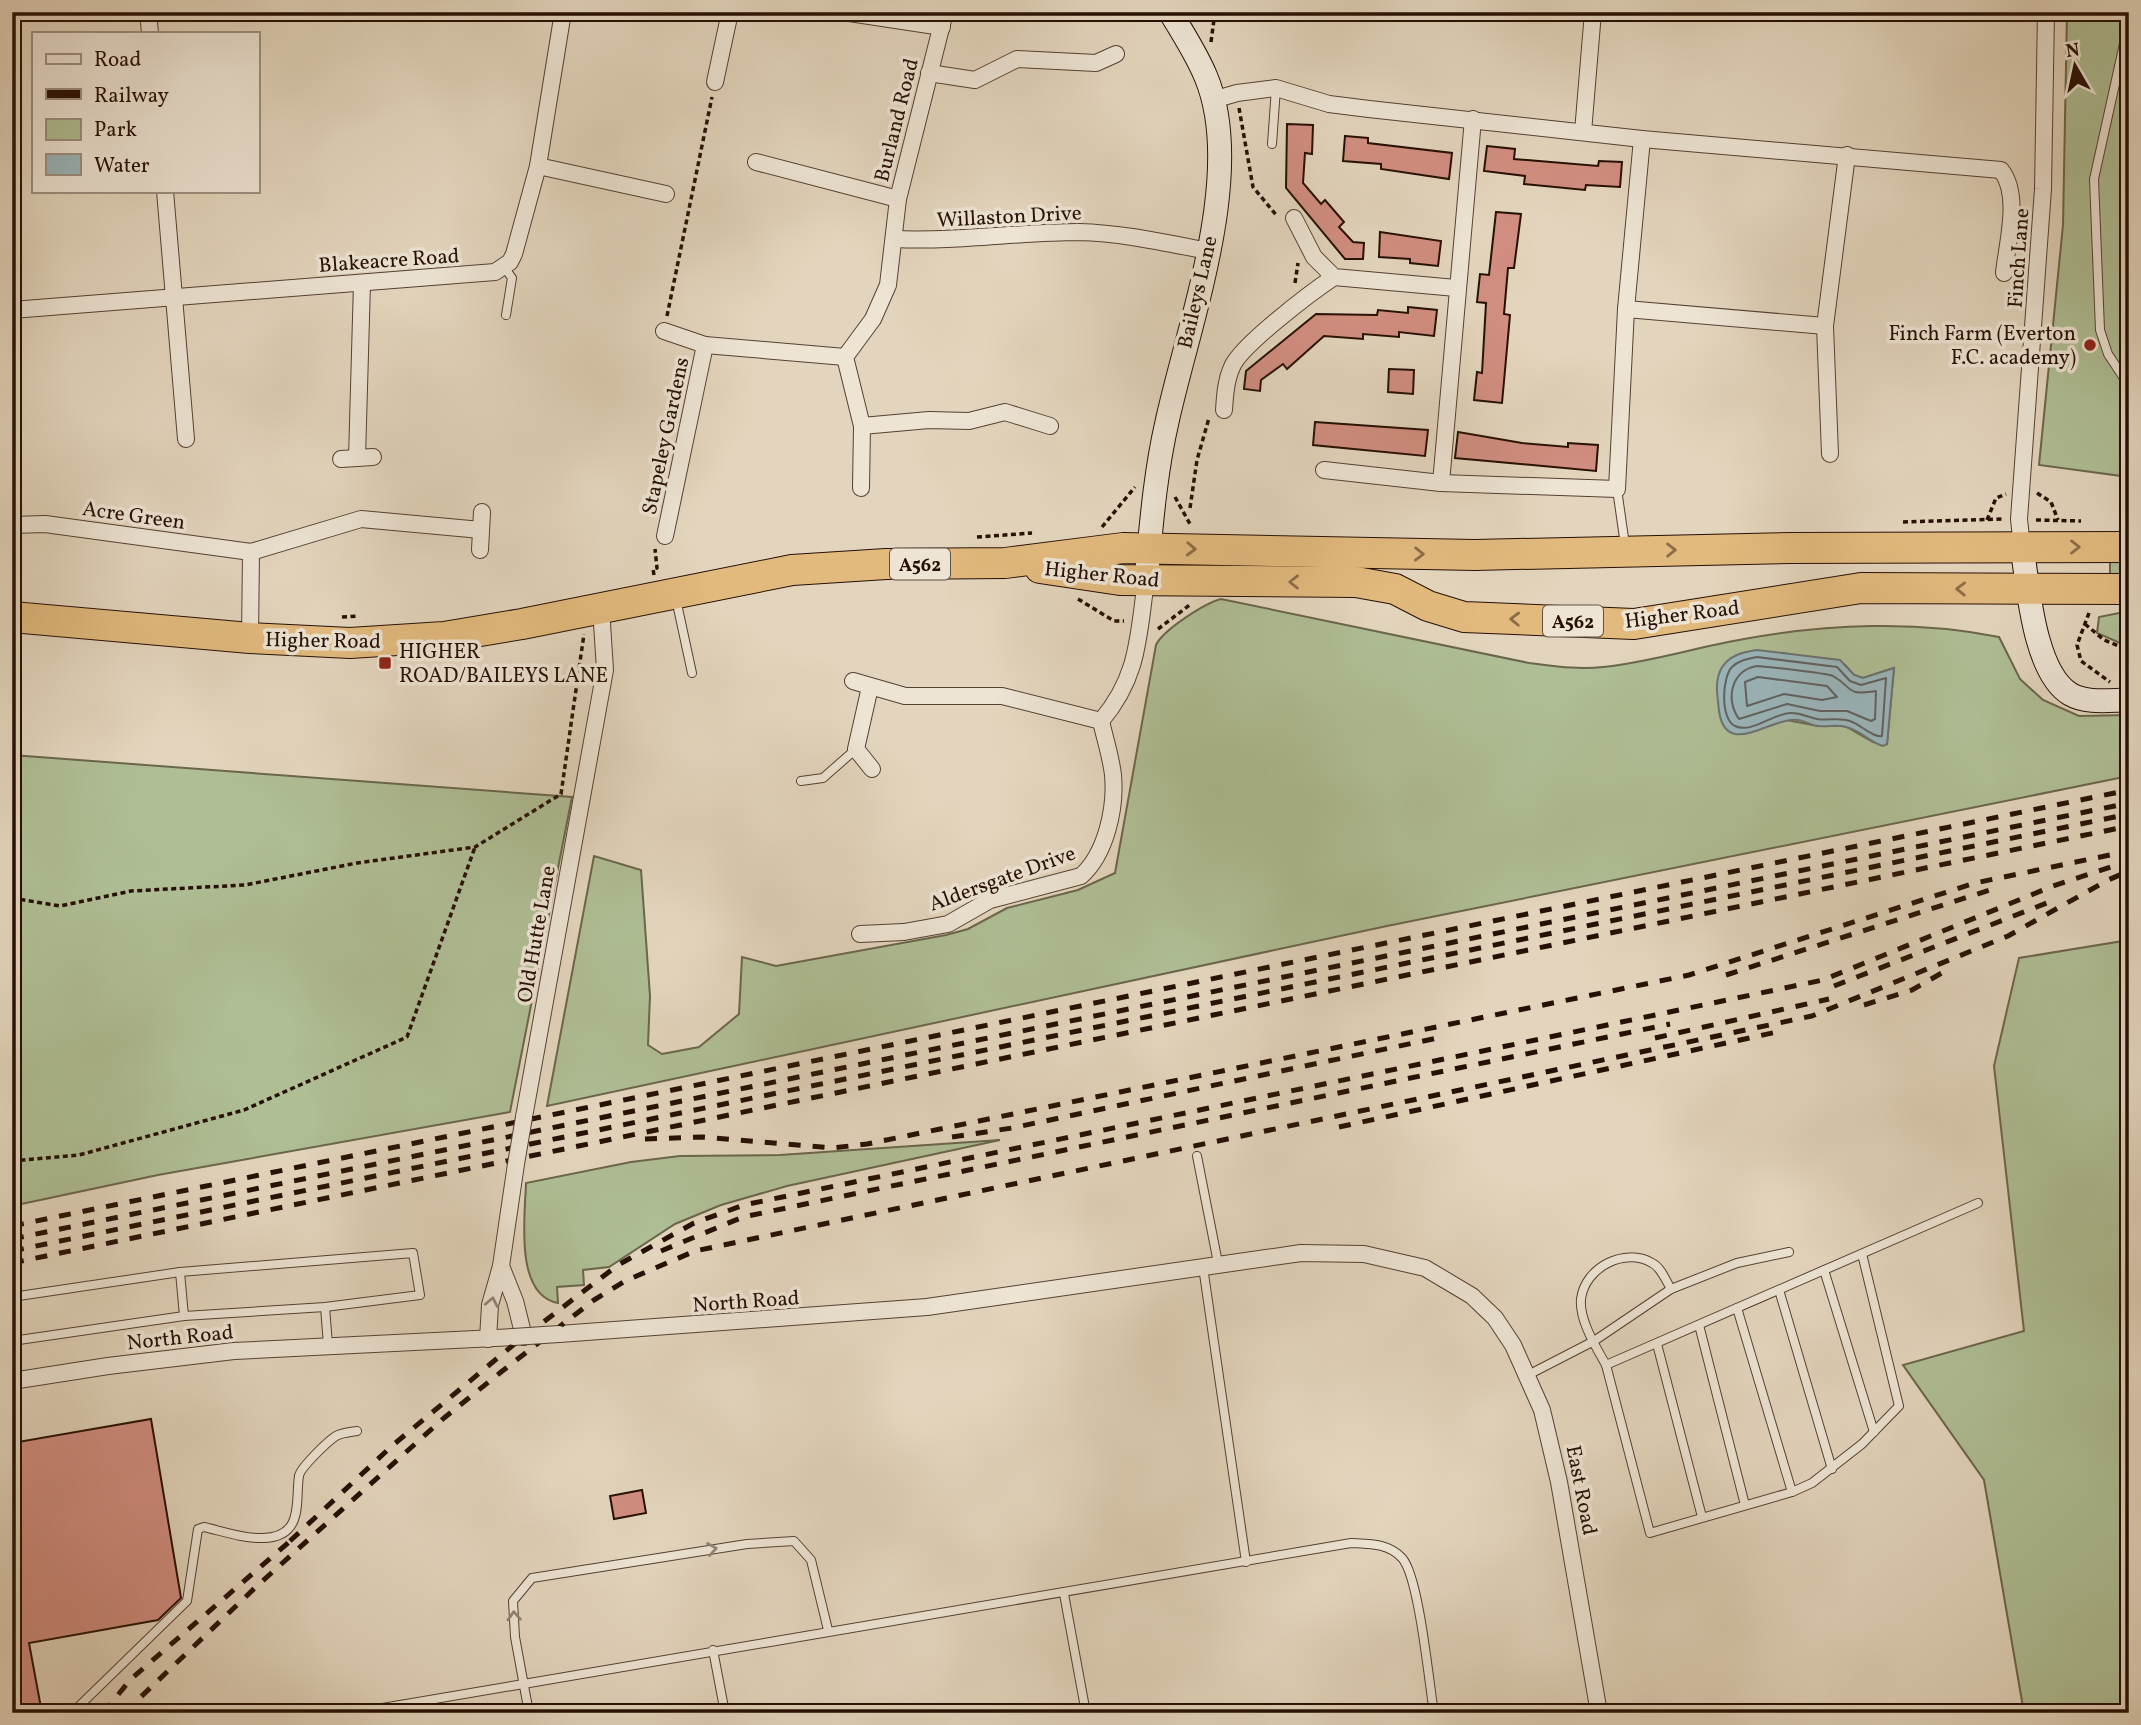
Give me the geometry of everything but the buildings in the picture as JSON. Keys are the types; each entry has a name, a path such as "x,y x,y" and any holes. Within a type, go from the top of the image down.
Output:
{"highway":[{"name":"Higher Road","path":"12,617 250,639 338,643 399,641 444,637 594,610 665,584 824,567 1005,563 1123,548 1475,555 1625,551 2129,547"},
{"name":"Higher Road","path":"1005,563 1121,580 1356,582 1395,589 1428,606 1464,617 1634,624 1861,588 2129,589"}],"street":[{"path":"148,12 150,32"},
{"path":"504,267 517,245 538,166 563,12"},
{"path":"715,82 730,12"},
{"path":"843,12 943,19"},
{"name":"Baileys Lane","path":"1146,581 1158,468 1208,251 1220,186 1219,143 1207,78 1170,12"},
{"path":"1583,132 1593,12"},
{"name":"Finch Lane","path":"2022,547 2019,519 2043,189 2046,12"},
{"name":"Burland Road","path":"845,357 873,318 888,285 898,199 943,19"},
{"path":"929,73 975,79 1017,59 1096,64 1115,54"},
{"path":"1213,100 1237,93 1276,88 1329,104 1642,139 2001,170 2008,179 2011,194 2004,273"},
{"path":"1441,482 1472,118"},
{"path":"1324,470 1441,482 1617,489 1626,309 1642,139"},
{"path":"1830,454 1825,327 1847,155"},
{"path":"756,162 898,199"},
{"path":"538,166 666,194"},
{"path":"165,192 186,439"},
{"path":"1289,221 1314,257 1334,276 1456,288"},
{"name":"Willaston Drive","path":"895,239 931,241 1006,234 1083,232 1208,251"},
{"name":"Blakeacre Road","path":"12,310 485,274 504,267"},
{"path":"1217,409 1232,365 1245,347 1334,276"},
{"path":"357,458 362,283"},
{"path":"1626,309 1825,327"},
{"name":"Stapeley Gardens","path":"664,331 705,345 845,357"},
{"name":"Stapeley Gardens","path":"665,536 705,345"},
{"path":"845,357 862,426 861,488"},
{"path":"862,426 929,420 969,421 1005,412 1050,426"},
{"path":"481,550 482,512"},
{"name":"Acre Green","path":"12,525 45,524 251,552 361,519 481,530"},
{"path":"2022,547 2038,636 2053,677 2071,694 2083,699 2127,700"},
{"path":"250,639 251,552"},
{"path":"853,681 905,696 1002,696 1101,721 1126,687 1137,647 1146,581"},
{"name":"Old Hutte Lane","path":"488,1339 490,1305 501,1266 524,1117 605,670 594,610"},
{"path":"870,687 856,749 872,769"},
{"name":"Aldersgate Drive","path":"859,934 904,932 948,924 990,900 1081,876 1089,869 1103,844 1114,786 1101,721"},
{"name":"North Road","path":"12,1381 185,1357 328,1345 559,1335 927,1307 1211,1264 1333,1251 1385,1256 1425,1268 1472,1296"},
{"name":"Old Hutte Lane","path":"501,1266 520,1335"},
{"name":"East Road","path":"1472,1296 1494,1318 1528,1375 1550,1438 1599,1713"}],"lane":[{"path":"2129,21 2095,179 2100,330 2108,354 2129,386"},
{"path":"1272,144 1276,88"},
{"path":"504,267 512,278 506,315"},
{"path":"1617,489 1625,551"},
{"path":"665,584 691,673"},
{"path":"801,781 823,778 856,749"},
{"path":"1197,1156 1246,1562"},
{"path":"1606,1365 1978,1203"},
{"path":"1528,1375 1594,1341 1671,1289 1737,1262 1789,1252"},
{"path":"12,1297 180,1272 413,1253 421,1295 325,1307 184,1316 12,1341"},
{"path":"1671,1289 1655,1264 1637,1256 1606,1262 1586,1285 1581,1298 1582,1313 1606,1365 1649,1532 1792,1492 1822,1477 1874,1432 1899,1402 1862,1254"},
{"path":"1824,1270 1874,1432"},
{"path":"180,1272 184,1316"},
{"path":"1779,1290 1832,1469"},
{"path":"325,1307 328,1345"},
{"path":"1737,1308 1792,1492"},
{"path":"1699,1325 1745,1505"},
{"path":"1657,1343 1702,1517"},
{"path":"72,1713 187,1601 198,1529 204,1527 266,1539 285,1530 293,1522 299,1507 298,1479 302,1469 337,1435 357,1431"},
{"path":"529,1713 516,1637 513,1601 532,1578 747,1544 794,1541 811,1560 828,1630"},
{"path":"353,1713 1351,1543 1383,1545 1404,1559 1415,1594 1434,1713"},
{"path":"1064,1594 1086,1713"},
{"path":"713,1650 725,1713"}],"path":[{"path":"1214,51 1211,44 1215,12"},
{"path":"664,331 715,82"},
{"path":"1239,107 1253,187 1289,221"},
{"path":"1294,286 1299,261"},
{"path":"1190,508 1197,460 1217,409"},
{"path":"1101,528 1133,488 1158,468"},
{"path":"2023,477 2031,489 2051,502 2058,520"},
{"path":"640,578 665,584"},
{"path":"12,898 60,906 131,891 245,885 356,863 475,847 561,794 594,610"},
{"path":"341,617 365,616"},
{"path":"2089,618 2077,645 2081,661 2089,669 2107,678 2127,700"},
{"path":"2085,624 2104,640 2129,650"},
{"path":"12,1161 79,1155 244,1110 407,1037 475,847"}],"green space":[{"name":"Finch Farm (Everton F.C. academy)","path":"2067,12 2129,12 2129,477 2039,465 2063,225"},
{"path":"2110,557 2129,557 2129,579 2110,579"},
{"path":"1221,599 1529,663 1575,668 1621,665 1744,639 1839,627 1936,628 1999,637 2020,679 2043,700 2079,716 2129,715 2129,776 1387,926 547,1106 594,856 641,870 650,996 648,1045 662,1054 699,1047 739,1014 742,957 776,966 946,935 968,929 1007,908 1078,890 1115,873 1156,645 1175,625","holes":["1783,653 1845,665 1854,675 1863,678 1894,668 1887,744 1873,742 1845,726 1818,726 1787,720 1774,724"]},
{"path":"2129,611 2129,647 2097,633 2099,617"},
{"path":"12,755 572,797 510,1112 158,1175 12,1206"},
{"path":"2129,940 2129,1713 2024,1713 1984,1480 1903,1365 2024,1331 1994,1066 2019,958"},
{"path":"1000,1140 787,1186 721,1205 675,1224 609,1267 583,1270 584,1285 557,1287 558,1303 544,1297 534,1285 528,1270 524,1233 526,1183 631,1162 680,1156 780,1155"}],"water":[{"path":"1757,650 1840,660 1854,675 1863,678 1894,668 1887,744 1878,744 1846,727 1816,726 1798,720 1787,720 1751,732 1731,733 1723,725 1719,711 1719,674 1724,664 1732,657"}],"railway":[{"path":"12,1226 2129,790"},
{"path":"12,1239 2129,803"},
{"path":"12,1251 2129,814"},
{"path":"12,1263 2129,826"},
{"path":"645,1139 703,1137 832,1148 867,1144 1689,975 1975,883 2129,851"},
{"path":"290,1541 393,1445 512,1346 618,1265 694,1223 744,1205 1823,980 2053,886 2129,861"},
{"path":"124,1713 258,1585 444,1418 594,1300 625,1281 695,1251 1812,1016 2008,936 2129,871"},
{"path":"1726,975 1999,887"},
{"path":"1834,986 2052,901"},
{"path":"1864,1005 1912,990 1947,970"},
{"path":"1655,1038 1829,999"},
{"path":"661,1251 743,1217 1670,1024"},
{"path":"1339,1127 1777,1032"},
{"path":"952,1137 1012,1128 1442,1037"},
{"path":"103,1713 131,1679 296,1536"}],"place":[{"name":"Finch Farm (Everton F.C. academy)","path":"2090,345"},
{"name":"HIGHER ROAD/BAILEYS LANE","path":"385,663"}]}
